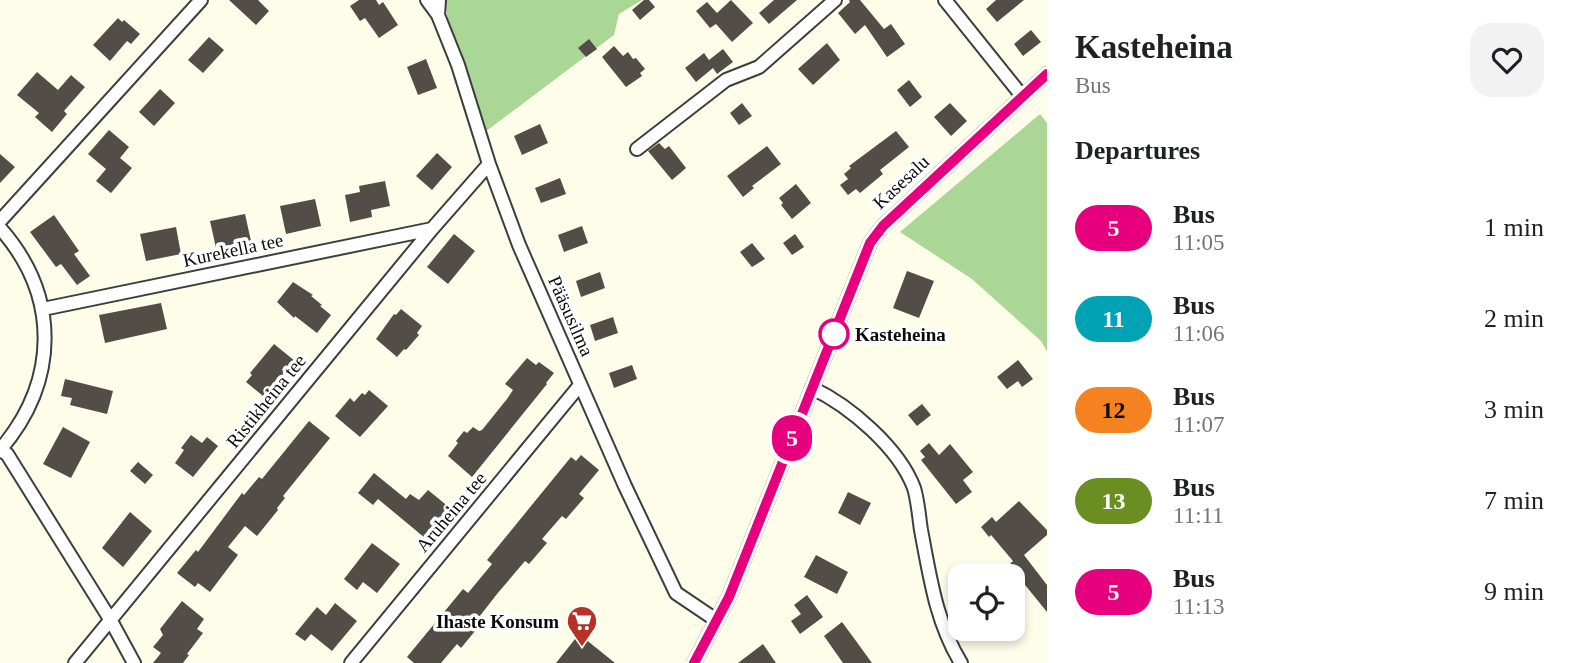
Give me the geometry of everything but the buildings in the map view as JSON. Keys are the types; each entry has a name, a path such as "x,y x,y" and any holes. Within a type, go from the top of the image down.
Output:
{"street":[{"path":"0,221 201,0"},
{"path":"427,0 438,15"},
{"name":"Pääsusilma","path":"439,0 438,15 458,65 489,164 519,245 580,385 676,593 716,620"},
{"path":"637,149 726,80 759,67 835,0"},
{"path":"946,0 1022,96"},
{"name":"Kasesalu","path":"696,662 729,597 870,243 883,226 1047,74"},
{"name":"Ristikheina tee","path":"75,663 432,229 489,164"},
{"path":"0,228 26,263 43,309 45,334 44,360 39,384 23,419 0,450 7,454 134,663"},
{"name":"Kurekella tee","path":"43,309 432,229"},
{"name":"Aruheina tee","path":"351,663 580,385"},
{"path":"812,388 832,398 859,420 898,459 914,489 934,600 947,641 961,663"}],"green space":[{"path":"446,0 642,0 619,14 614,35 485,132 455,48"},
{"path":"1040,114 1047,123 1047,351 1041,341 972,279 900,232"}],"bus line":[{"name":"5","path":"694,663 729,597 870,243 883,226 1047,74"}],"place":[{"name":"Kasteheina","path":"834,334"},
{"name":"Ihaste Konsum","path":"582,648"}]}
